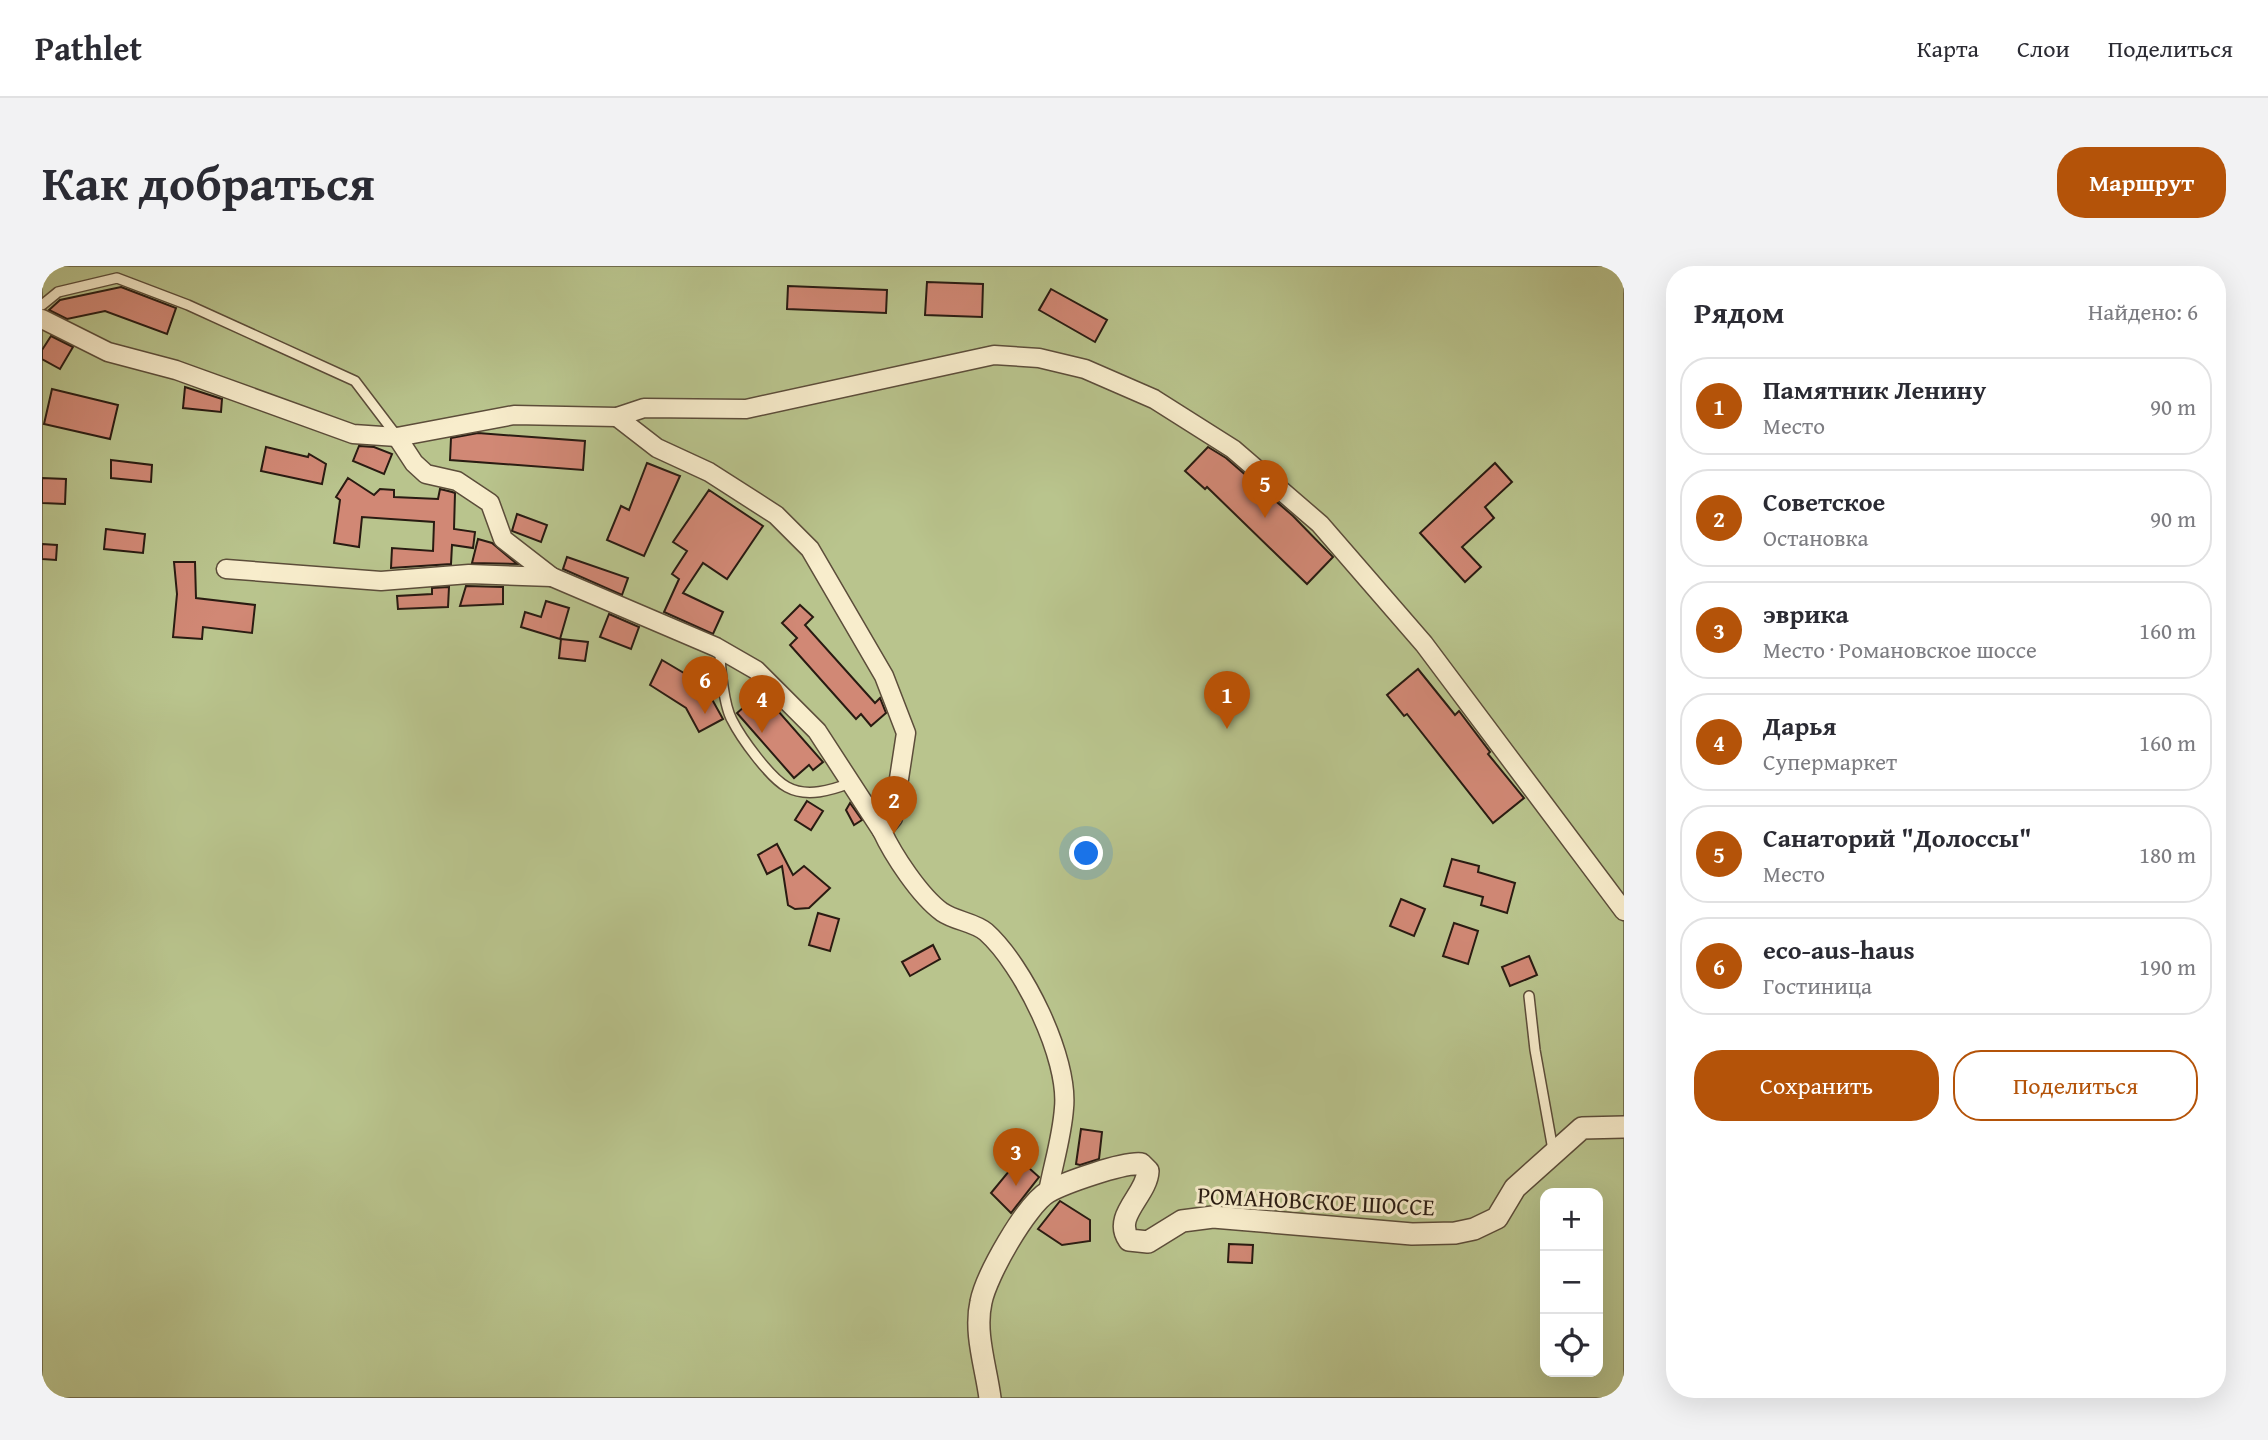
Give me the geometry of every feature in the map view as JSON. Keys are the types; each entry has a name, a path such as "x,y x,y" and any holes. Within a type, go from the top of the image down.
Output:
{"street":[{"path":"42,319 108,352 176,370 353,434 397,437 514,415 617,417 644,408 746,409 994,355 1039,358 1085,369 1154,398 1233,449 1302,507 1332,537 1424,645 1624,911"},
{"path":"617,417 657,447 709,472 776,515 810,549 884,676 906,733 894,818 882,831"},
{"path":"397,437 414,463 426,474 457,481 490,503 503,540 552,577 676,629 755,670 785,696 817,731 882,831 895,858 942,912 983,930 1010,956 1038,1007 1064,1080 1065,1108 1048,1192"},
{"path":"226,569 381,581 469,574 552,577"},
{"name":"РОМАНОВСКОЕ ШОССЕ","path":"990,1398 981,1347 981,1300 1011,1239 1026,1216 1048,1192 1110,1168 1141,1164 1148,1171 1147,1182 1132,1204 1125,1227 1129,1240 1141,1243 1182,1222 1213,1217 1412,1234 1455,1233 1497,1218 1515,1188 1553,1150 1581,1128 1624,1127"}],"lane":[{"path":"42,305 58,292 117,278 188,305 355,381 397,437"},
{"path":"720,651 719,670 731,719 772,775 788,788 825,793 850,783"},
{"path":"1529,996 1535,1050 1553,1150"}],"green space":[{"path":"42,266 1624,266 1624,1398 42,1398"}],"building":[{"path":"927,282 983,284 982,317 925,315"},
{"path":"788,286 887,290 886,313 787,309"},
{"path":"121,287 176,308 167,334 105,311 67,319 49,310 60,300"},
{"path":"1051,289 1107,320 1095,342 1039,310"},
{"path":"51,336 73,347 60,369 42,359 42,350"},
{"path":"185,387 222,399 221,412 183,408"},
{"path":"52,389 118,405 110,439 44,424"},
{"path":"478,433 585,441 583,470 450,460 451,438"},
{"path":"359,446 374,447 392,454 384,474 353,461"},
{"path":"266,447 308,457 309,454 326,464 322,484 261,471"},
{"path":"1208,447 1226,458 1293,516 1333,557 1307,584 1207,487 1205,489 1185,471"},
{"path":"111,460 152,465 151,482 111,478"},
{"path":"647,463 680,476 644,556 607,540 621,506 629,510"},
{"path":"1495,463 1512,482 1485,507 1494,518 1462,547 1481,567 1465,582 1420,533"},
{"path":"42,478 66,479 65,504 42,503"},
{"path":"348,478 374,495 380,489 394,490 394,497 438,499 440,489 455,493 454,529 475,532 473,548 452,545 451,564 391,568 392,548 433,551 434,522 362,517 359,547 334,543 340,500 336,497"},
{"path":"709,490 763,526 727,579 703,563 683,593 723,612 713,634 664,612 679,579 672,574 687,551 673,542"},
{"path":"517,514 547,525 541,542 512,531"},
{"path":"106,529 145,534 143,553 104,549"},
{"path":"478,539 492,543 517,564 472,563"},
{"path":"42,544 57,545 56,560 42,559"},
{"path":"567,557 628,578 622,595 563,569"},
{"path":"174,562 195,562 196,598 255,605 252,633 203,627 202,639 173,637 177,594"},
{"path":"466,586 503,587 503,604 460,606"},
{"path":"449,587 448,607 398,609 397,596 432,594 432,588"},
{"path":"546,601 569,608 560,639 521,627 525,612 541,617"},
{"path":"800,605 813,617 805,625 875,703 880,698 886,713 871,726 861,714 856,719 790,645 797,638 782,623"},
{"path":"609,614 639,627 631,649 600,637"},
{"path":"561,639 588,642 585,661 559,658"},
{"path":"662,660 704,685 723,719 699,732 686,708 650,685"},
{"path":"1418,669 1455,715 1459,711 1490,752 1488,754 1524,798 1493,823 1407,714 1404,716 1387,695"},
{"path":"757,687 823,762 813,770 809,765 794,778 737,713 752,700 748,695"},
{"path":"807,801 823,811 811,830 795,820"},
{"path":"850,803 862,820 854,825 846,810"},
{"path":"777,844 793,875 804,866 830,888 809,908 795,909 788,905 782,866 767,874 758,855"},
{"path":"1452,859 1479,866 1478,872 1515,883 1507,913 1481,905 1483,897 1444,886"},
{"path":"1401,899 1425,909 1414,936 1390,926"},
{"path":"818,913 839,919 830,951 809,945"},
{"path":"1454,923 1478,931 1468,964 1443,956"},
{"path":"933,945 940,959 910,976 902,962"},
{"path":"1529,956 1537,975 1510,986 1502,967"},
{"path":"1081,1129 1102,1132 1099,1159 1080,1165 1076,1164"},
{"path":"1019,1159 1039,1177 1011,1213 991,1193"},
{"path":"1060,1201 1090,1220 1090,1241 1062,1245 1038,1229"},
{"path":"1229,1244 1253,1245 1252,1263 1228,1262"}],"place":[{"name":"Санаторий \"Долоссы\"","path":"1265,518"},
{"name":"eco-aus-haus","path":"705,714"},
{"name":"Памятник Ленину","path":"1227,729"},
{"name":"Дарья","path":"762,733"},
{"name":"Советское","path":"894,834"},
{"name":"эврика","path":"1016,1186"}]}
